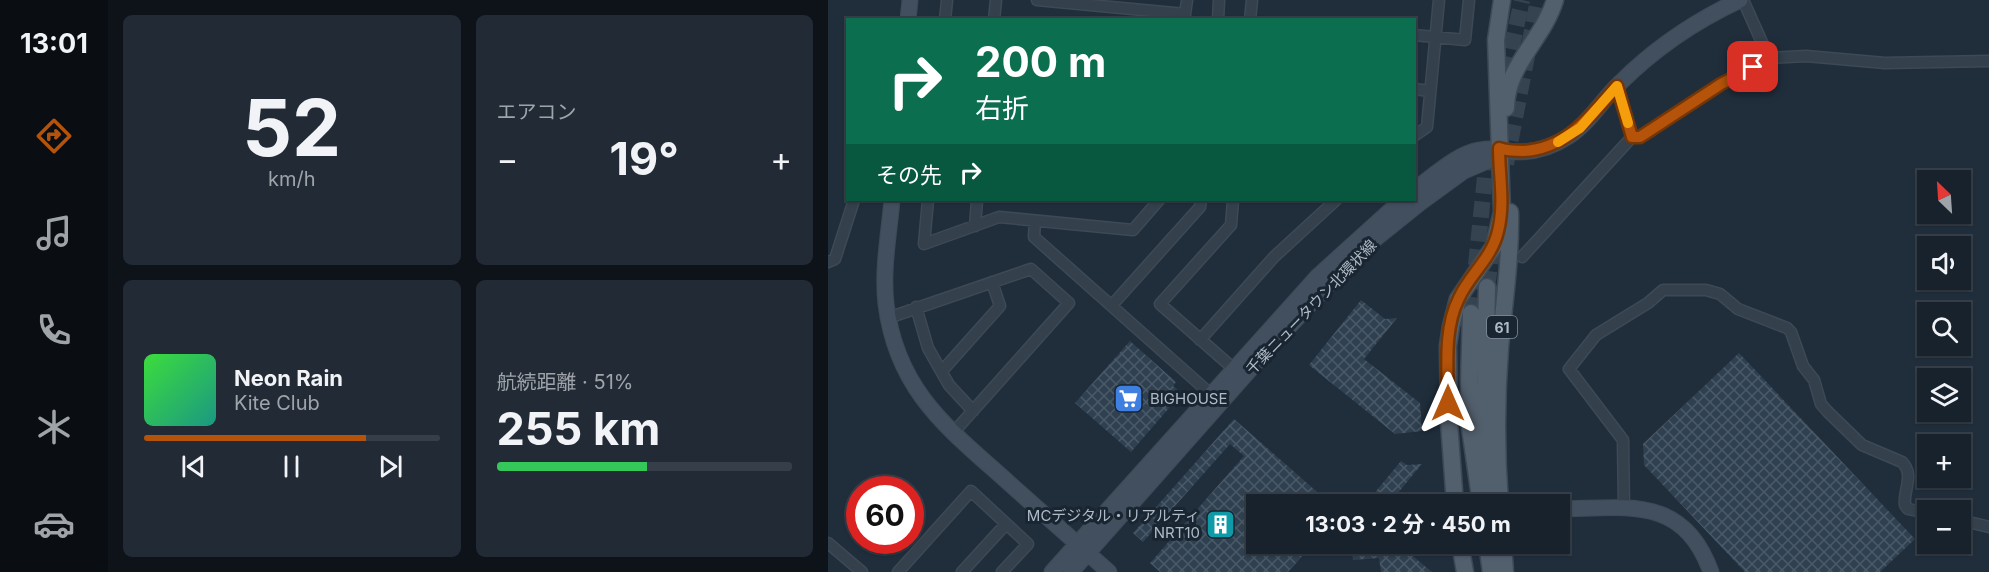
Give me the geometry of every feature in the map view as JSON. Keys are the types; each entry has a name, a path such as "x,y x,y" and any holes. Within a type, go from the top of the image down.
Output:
{"main road":[{"path":"908,18 910,0"},
{"name":"61","path":"1454,494 1449,422 1448,346 1458,299 1490,252 1499,230 1502,212 1496,40 1502,0"},
{"path":"1501,151 1506,93 1517,65 1534,43 1555,0"},
{"path":"1416,189 1458,158 1479,150 1533,150 1570,136 1617,86 1668,41 1691,26 1741,0"},
{"name":"61","path":"1499,494 1496,454 1498,393 1510,245 1501,151"},
{"name":"千葉ニュータウン北環状線","path":"1235,375 1374,240 1464,171 1501,151"},
{"path":"892,201 885,286 888,318 904,369 938,419 1109,572"},
{"name":"千葉ニュータウン北環状線","path":"1052,572 1083,548 1235,375 1318,276 1401,201"},
{"name":"61","path":"1487,287 1484,440 1487,494"},
{"name":"61","path":"1470,313 1468,382 1470,428 1480,494"},
{"path":"1570,509 1638,508 1672,519 1690,532 1702,549 1711,572"},
{"name":"千葉ニュータウン北環状線","path":"1071,572 1083,548"},
{"path":"1462,554 1465,572"},
{"path":"1489,554 1491,572"},
{"path":"1494,554 1496,572"},
{"path":"1504,554 1505,572"}],"street":[{"path":"945,18 947,0"},
{"path":"994,18 996,0"},
{"path":"1037,0 1143,5 1185,17 1187,0"},
{"path":"1218,18 1219,0"},
{"path":"1250,18 1252,0"},
{"path":"1416,135 1427,127 1438,0"},
{"path":"1416,35 1465,40 1469,0"},
{"path":"1741,0 1769,58"},
{"path":"1522,257 1632,137 1640,137 1649,132 1721,84 1769,58 1806,56 1885,63 1989,61"},
{"path":"1617,86 1632,137"},
{"path":"1416,89 1430,91"},
{"path":"828,262 835,258 854,201"},
{"path":"928,201 924,244 999,217 1133,230 1158,201"},
{"path":"975,226 977,201"},
{"path":"1113,304 1200,207 1201,201"},
{"path":"1233,201 1231,225 1160,304 1235,375"},
{"path":"1200,340 1274,257 1335,201"},
{"path":"1035,221 1034,237 1113,304 1205,388"},
{"path":"888,318 1031,269 1069,303 953,433"},
{"path":"942,371 1000,306 992,282"},
{"path":"1624,508 1623,440 1569,369 1596,335 1648,303 1663,290 1706,290 1720,294 1738,309 1787,328 1791,332 1803,366 1814,380 1821,404 1862,444 1906,466 1909,472 1905,505 1908,509 1917,511"},
{"path":"916,308 928,348 949,385 973,411"},
{"path":"900,571 971,491 1028,544 1002,572"},
{"path":"1971,523 1989,527"},
{"path":"962,572 1006,524"},
{"path":"828,543 862,572"}],"building":[{"path":"1361,300 1385,319 1397,318 1364,359 1420,403 1422,431 1395,434 1309,365"},
{"name":"BIGHOUSE","path":"1130,341 1176,382 1173,386 1182,393 1131,452 1075,403"},
{"path":"1739,353 1915,539 1880,572 1745,572 1644,465 1643,444"},
{"name":"MCデジタル・リアルティ NRT10","path":"1234,419 1319,494 1246,494 1246,554 1304,554 1288,572 1160,572 1150,563 1244,456 1230,444 1143,542 1133,533"},
{"path":"1401,461 1407,465 1422,464 1397,494 1374,494"},
{"path":"1352,554 1410,554 1432,572 1381,572 1379,558 1353,560"}],"tunnel":[{"path":"1501,96 1522,0"},
{"path":"1506,164 1538,0"},
{"path":"1471,313 1485,177 1491,148"},
{"path":"1487,287 1493,246"}],"slow traffic":[{"path":"1558,142 1580,128 1617,86 1628,123"}],"place":[{"name":"BIGHOUSE","path":"1129,398"},
{"name":"MCデジタル・リアルティ NRT10","path":"1221,524"}],"route":[{"path":"1448,403 1448,346 1454,310 1465,287 1494,246 1499,230 1502,212 1499,148 1506,151 1533,150 1570,136 1580,128 1617,86 1632,137 1640,137 1721,84 1753,67"}]}
